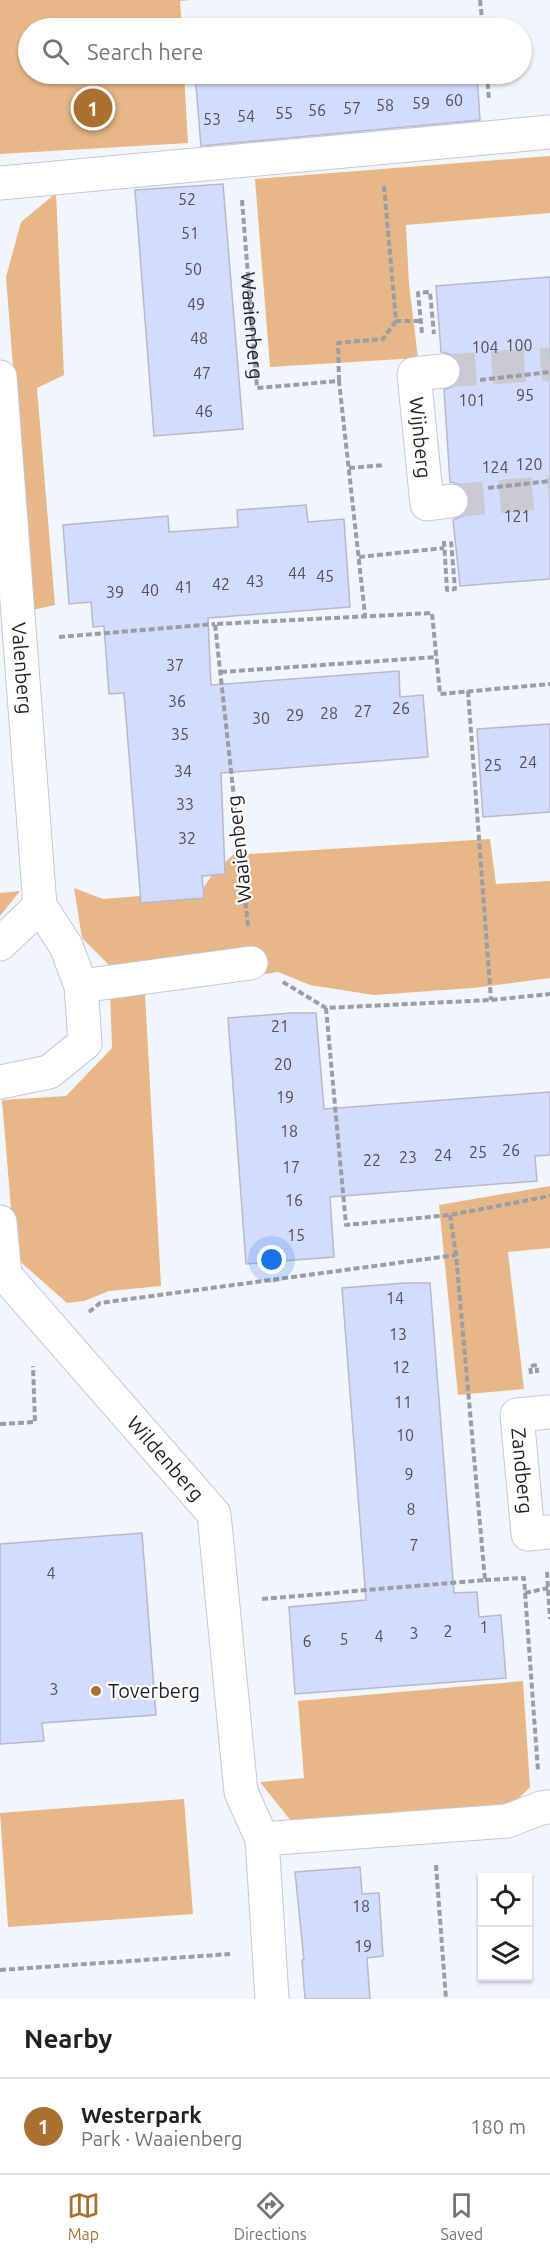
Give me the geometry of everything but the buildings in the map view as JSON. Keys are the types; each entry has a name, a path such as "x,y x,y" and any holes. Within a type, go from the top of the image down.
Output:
{"street":[{"path":"0,183 550,132"},
{"name":"Wijnberg","path":"446,502 426,504 414,374 457,376"},
{"name":"Valenberg","path":"0,377 39,906"},
{"path":"0,944 39,906 66,946 81,986 85,1043 49,1072 0,1082"},
{"path":"81,986 251,963"},
{"name":"Wildenberg","path":"0,1222 5,1275 214,1514 223,1602"},
{"name":"Zandberg","path":"547,1532 528,1534 517,1414 548,1412"},
{"path":"223,1602 241,1792 262,1839 272,1999"},
{"path":"262,1839 507,1821 545,1808"}],"path":[{"path":"480,0 482,18"},
{"path":"365,615 339,381 338,344 383,339 396,321 380,149"},
{"name":"Waaienberg","path":"240,162 257,388 339,381"},
{"path":"396,321 421,321"},
{"path":"457,376 550,372"},
{"path":"482,488 550,481"},
{"path":"446,502 444,548 447,590 455,589 451,535"},
{"path":"358,557 444,548"},
{"path":"19,640 215,624 432,613 440,694 550,684"},
{"name":"Waaienberg","path":"215,624 251,963"},
{"path":"221,672 437,657"},
{"path":"468,691 491,1000"},
{"path":"251,963 326,1008 491,1000 550,994"},
{"path":"326,1008 346,1225 450,1215 550,1196"},
{"path":"450,1215 456,1255 485,1580"},
{"path":"0,1424 35,1422 31,1338 60,1336 100,1303 456,1255"},
{"path":"547,1532 550,1619"},
{"path":"223,1602 524,1578 545,1808"},
{"path":"525,1593 548,1588"},
{"path":"434,1825 446,1999"},
{"path":"0,1970 269,1952"}],"shaded area":[{"path":"0,0 190,0 180,1 181,18 18,18 18,84 185,84 188,143 0,154"},
{"path":"550,156 550,213 406,225 409,284 418,358 270,367 255,179"},
{"path":"56,193 64,375 37,388 55,605 32,610 6,277 21,222"},
{"path":"490,839 496,884 550,881 550,978 473,988 374,995 310,985 278,972 145,994 161,1286 109,1291 84,1301 67,1303 15,1257 2,1100 66,1096 112,1048 109,965 82,938 74,888 103,899 201,891 215,871 233,855"},
{"path":"20,891 0,916 0,893"},
{"path":"550,1186 550,1248 508,1252 524,1389 458,1395 439,1205"},
{"path":"523,1681 530,1787 506,1811 295,1826 260,1782 304,1778 298,1701"},
{"path":"184,1799 193,1914 8,1927 0,1813"}],"tunnel":[{"path":"443,371 550,364"},
{"path":"451,501 550,492"}],"place":[{"name":"Westerpark","path":"93,108"},
{"name":"Toverberg","path":"96,1691"}]}
